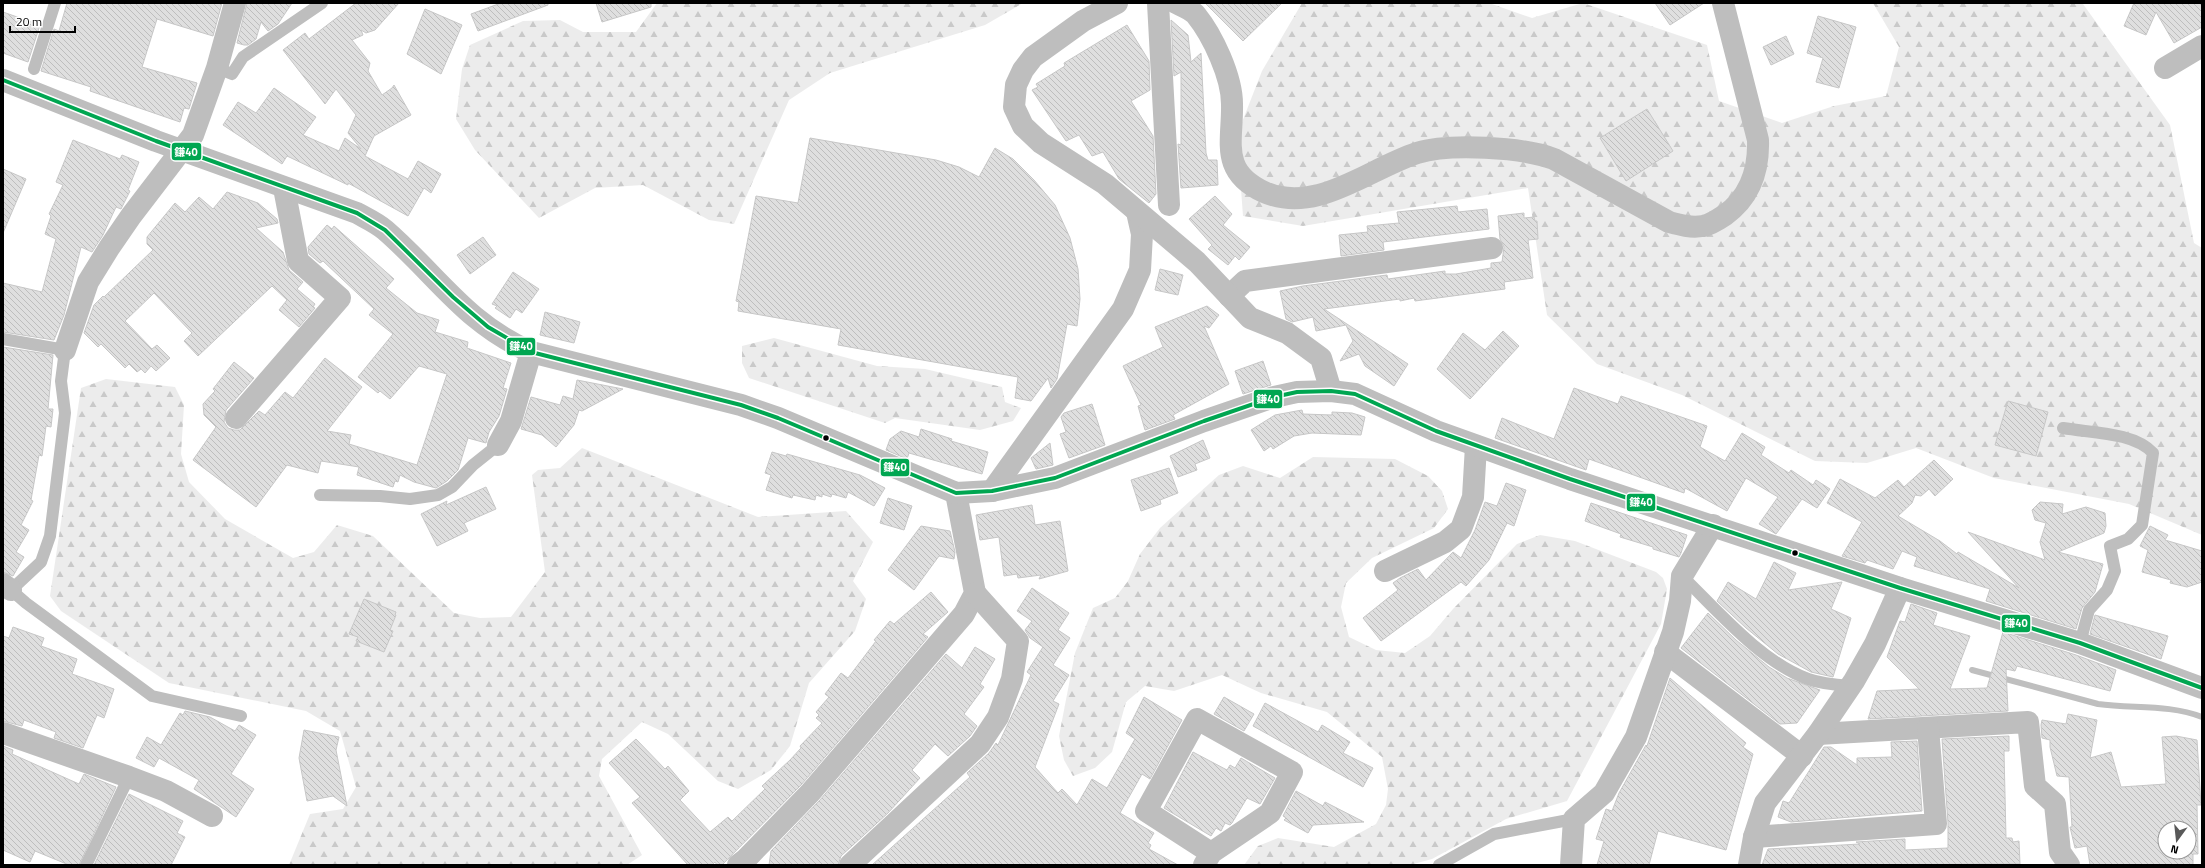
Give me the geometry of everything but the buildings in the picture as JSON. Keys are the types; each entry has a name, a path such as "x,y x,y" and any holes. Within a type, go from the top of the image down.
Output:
{"street":[{"path":"65,350 88,282 122,229 194,135 217,68 235,3"},
{"path":"1117,3 1083,21 1033,56 1023,70 1016,85 1014,107 1022,126 1041,143 1105,184 1197,262 1250,318 1287,333 1321,358 1331,391"},
{"path":"1158,3 1169,204"},
{"path":"1176,3 1196,14 1219,55 1227,75 1232,103 1230,153 1235,168 1248,181 1263,192 1286,199 1308,198 1337,189 1375,170 1429,150 1442,148 1509,149 1536,152 1554,159 1670,222 1692,226 1704,226 1735,208 1749,187 1758,158 1758,140 1723,3"},
{"path":"2165,68 2202,46"},
{"path":"3,80 156,141 357,213 384,229 456,301 484,325 510,343 531,352 740,405 778,418 956,492 992,490 1055,478 1204,421 1274,397 1297,392 1331,391 1355,394 1436,431 1634,501 1713,525 1900,588 2080,643 2202,688"},
{"path":"236,418 340,298 298,261 284,188"},
{"path":"992,490 1123,309 1140,270 1142,234 1137,212"},
{"path":"1229,296 1245,281 1492,248"},
{"path":"498,445 511,422 531,352"},
{"path":"1385,571 1445,542 1461,529 1473,497 1476,446"},
{"path":"850,865 980,744 998,717 1012,679 1018,641 975,594 956,492"},
{"path":"1572,865 1574,819 1604,793 1636,737 1673,632 1680,601 1682,576 1713,525"},
{"path":"1749,865 1754,837 1765,803 1818,734 1850,686 1875,644 1900,588"},
{"path":"738,865 746,860 810,793 876,719 930,651 964,614 975,594"},
{"path":"1665,652 1802,756"},
{"path":"1197,719 1292,772 1270,813 1208,859 1146,810 1197,719"},
{"path":"1818,734 2028,722 2035,786 2055,804 2060,852 2069,865"},
{"path":"1754,837 1936,824 1928,728"},
{"path":"3,733 166,791 212,816"}],"lane":[{"path":"34,69 55,3"},
{"path":"217,68 232,74 243,57 320,3"},
{"path":"3,339 65,350 61,381 65,413 50,536 41,562 7,587 26,603 152,696 241,716"},
{"path":"2063,428 2133,439 2146,445 2153,453 2142,525 2128,539 2110,546 2115,572 2107,590 2089,610 2080,643"},
{"path":"320,495 380,496 410,500 438,495 452,487 473,465 498,445"},
{"path":"1682,576 1742,634 1774,661 1807,679 1822,683 1850,686"},
{"path":"86,865 129,777"},
{"path":"1439,865 1494,834 1574,819"}],"green space":[{"path":"657,3 1023,3 985,25 830,73 789,100 734,224 709,220 643,185 595,188 539,218 475,150 456,119 462,69 470,45 523,21 560,20 583,32 636,32"},
{"path":"1302,3 1489,3 1532,18 1583,3 1707,45 1719,101 1782,123 1834,106 1886,96 1899,47 1873,3 2083,4 2170,125 2194,243 2202,248 2202,535 2129,504 1994,478 1916,448 1867,463 1815,461 1682,395 1597,364 1547,315 1528,188 1303,226 1243,216 1237,135 1262,71"},
{"path":"774,338 877,366 925,369 1002,387 1005,402 1021,408 1013,421 980,430 895,418 885,423 749,378 742,363 742,346"},
{"path":"106,379 175,387 184,405 181,454 189,482 225,519 293,558 314,552 337,525 373,536 454,613 480,618 511,617 545,572 532,475 538,470 560,468 582,448 758,517 846,511 873,542 853,581 866,599 855,631 809,683 790,746 771,770 738,789 718,781 668,734 642,722 602,759 599,776 642,855 627,865 289,865 310,814 343,809 356,787 340,731 306,711 169,683 61,611 50,596 81,388"},
{"path":"1313,457 1395,459 1428,476 1442,491 1448,509 1434,528 1372,558 1346,583 1341,607 1349,637 1376,650 1405,653 1430,636 1453,609 1517,544 1540,535 1575,541 1656,572 1663,578 1667,589 1661,624 1567,801 1506,819 1432,859 1410,865 1244,865 1258,846 1278,838 1334,847 1376,824 1386,805 1388,789 1382,757 1327,712 1261,693 1222,675 1174,691 1145,686 1126,702 1112,752 1095,768 1073,776 1064,760 1059,736 1075,653 1093,608 1115,598 1128,581 1140,554 1160,528 1219,475 1243,466 1280,478"}],"waterway":[{"path":"1972,670 2098,704 2164,708 2202,717"}],"transit line":[{"name":"鎌40","path":"3,80 156,141 357,213 385,230 453,297 488,327 531,352 741,405 778,418 956,493 992,491 1055,478 1204,421 1274,397 1297,392 1331,391 1355,394 1436,431 1570,479 1900,588 2080,643 2202,688"}]}
